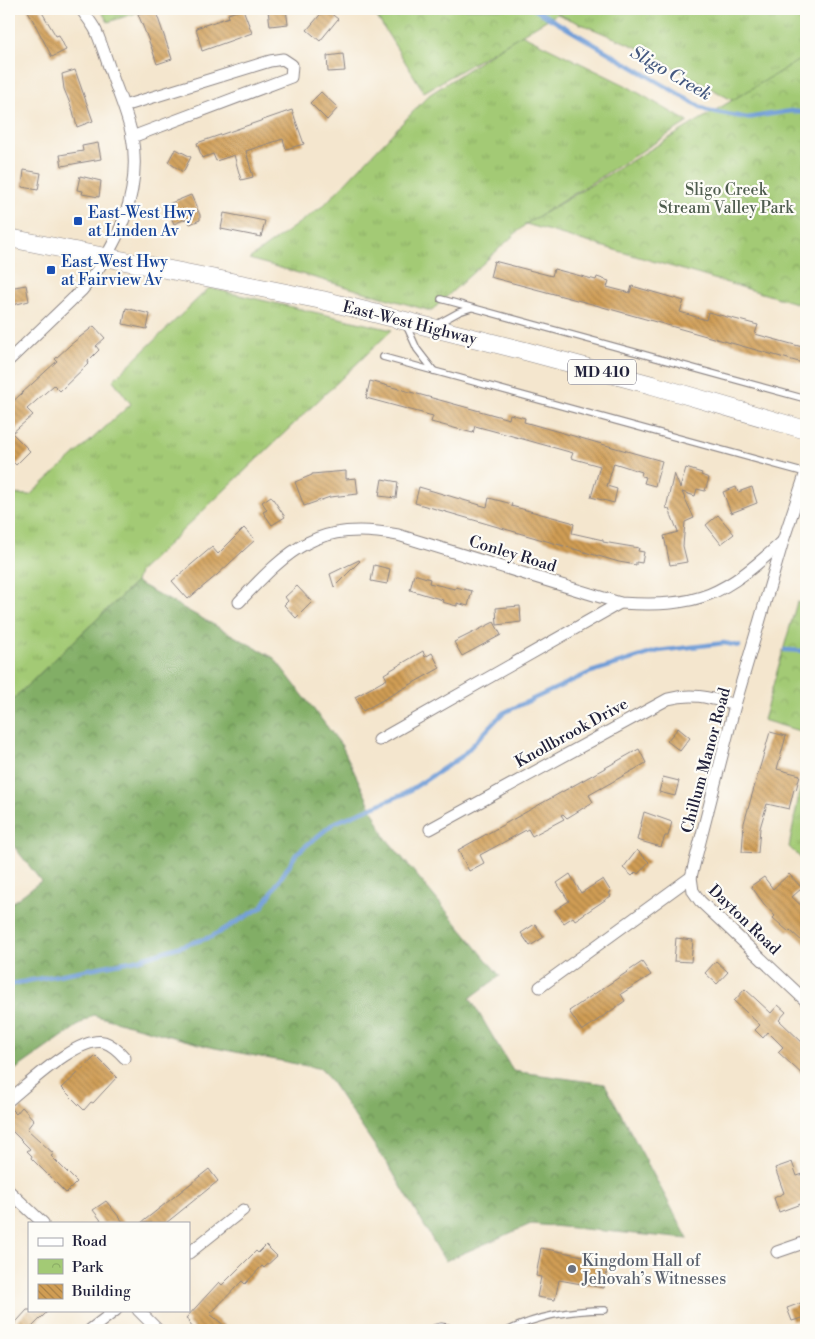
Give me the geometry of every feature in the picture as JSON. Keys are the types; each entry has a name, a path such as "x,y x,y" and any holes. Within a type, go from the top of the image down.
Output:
{"main road":[{"name":"East-West Highway","path":"9,238 322,300 652,385 806,430"}],"street":[{"path":"9,360 82,290 118,238 128,209 133,174 132,138 124,106 96,30 81,9"},
{"path":"124,106 270,61 283,59 292,65 291,78 132,138"},
{"name":"Chillum Manor Road","path":"691,877 735,705 783,541 806,473"},
{"name":"Conley Road","path":"239,602 268,571 291,552 320,536 334,533 365,530 398,535 620,603 667,604 709,596 730,585 752,570 783,541"},
{"path":"379,740 620,603"},
{"name":"Knollbrook Drive","path":"430,828 668,699 689,695 704,696 735,705"},
{"path":"540,987 691,877"},
{"name":"Dayton Road","path":"691,877 691,885 696,897 806,1000"},
{"path":"9,1100 66,1054 82,1045 102,1042 112,1045 125,1058"},
{"path":"9,1191 42,1222"},
{"path":"190,1252 243,1210"},
{"path":"777,1252 806,1242"},
{"path":"90,1330 113,1312"},
{"path":"140,1312 158,1330"},
{"path":"436,1330 448,1330"}],"lane":[{"path":"440,299 806,399"},
{"path":"431,328 468,308 476,308"},
{"path":"396,319 408,329 417,349 434,371"},
{"path":"383,356 806,473"},
{"path":"509,1330 526,1321 586,1310 605,1310"}],"green space":[{"path":"100,9 148,9 108,22"},
{"path":"372,9 565,9 424,92"},
{"path":"553,9 806,9 806,75 753,112 641,49 550,11"},
{"path":"521,34 625,85 688,122 526,224 431,311 249,259 324,205 429,95"},
{"name":"Sligo Creek Stream Valley Park","path":"806,56 806,306 526,224"},
{"path":"209,288 392,330 139,572 136,582 9,703 9,494 30,495 131,404 113,380"},
{"path":"136,582 274,658 342,746 385,837 500,976 470,998 513,1071 605,1084 688,1239 531,1224 445,1261 392,1171 322,1069 210,1047 93,1015 9,1074 9,905 41,881 9,840 9,703"},
{"path":"797,602 806,604 806,733 763,720"},
{"path":"806,758 806,863 789,847"}],"building":[{"path":"27,9 40,9 56,36 59,35 66,50 52,57"},
{"path":"155,9 172,59 157,64 138,14"},
{"path":"243,9 252,33 202,51 196,28 229,17 228,14"},
{"path":"286,9 288,24 270,26 268,10"},
{"path":"325,9 338,19 320,41 307,30"},
{"path":"343,54 345,71 328,72 327,56"},
{"path":"75,70 93,121 77,127 64,89 62,74"},
{"path":"321,92 338,108 327,120 310,103"},
{"path":"292,110 304,144 286,149 283,139 246,151 253,177 241,180 234,155 216,161 213,154 202,158 197,143"},
{"path":"98,143 101,159 62,166 60,155 83,151 82,146"},
{"path":"176,149 191,157 183,172 168,162"},
{"path":"24,170 41,173 38,190 22,187"},
{"path":"80,176 101,181 99,197 82,194 83,191 77,190"},
{"path":"191,195 200,215 200,220 190,224 188,218 174,224 166,205"},
{"path":"224,213 265,221 261,237 221,229"},
{"path":"494,261 552,276 554,269 596,280 597,277 609,281 607,287 630,293 632,286 684,301 680,312 706,320 708,312 758,325 755,334 806,348 806,364 490,277"},
{"path":"26,285 29,301 9,306 9,288"},
{"path":"126,308 150,314 147,329 123,324"},
{"path":"94,326 105,338 96,346 99,350 88,361 89,363 60,391 54,385 27,409 33,415 12,433 30,451 16,465 9,458 9,405 57,361 55,359 70,345"},
{"path":"370,381 509,419 510,414 525,418 524,422 662,461 655,486 644,483 646,477 641,476 642,472 614,463 607,486 617,489 614,503 591,497 600,466 571,458 573,453 475,426 473,433 431,422 433,416 366,398"},
{"path":"686,468 702,473 701,475 709,478 705,491 697,489 695,496 682,492 694,518 685,522 683,546 687,562 670,565 664,536 678,532 669,509 666,508 674,473 680,488"},
{"path":"346,471 346,479 356,478 358,494 330,497 304,506 295,482 312,474"},
{"path":"382,479 398,482 396,498 379,496"},
{"path":"419,487 487,507 489,498 571,522 574,524 572,533 603,540 603,542 639,548 638,551 644,552 642,563 636,562 636,565 619,562 415,503"},
{"path":"736,487 738,492 752,487 757,503 731,513 723,492"},
{"path":"271,496 285,517 272,525 263,512 267,510 262,502"},
{"path":"718,515 734,534 721,544 706,525"},
{"path":"244,528 255,540 188,599 172,581 212,547 218,554"},
{"path":"360,561 334,587 330,574"},
{"path":"374,565 390,569 387,584 371,581"},
{"path":"414,574 430,579 429,583 472,591 468,606 457,603 457,606 442,602 443,600 410,590"},
{"path":"297,586 312,602 296,618 284,605 288,601 285,597"},
{"path":"520,606 521,622 497,625 496,608"},
{"path":"494,622 501,635 462,656 454,642"},
{"path":"423,651 425,657 432,653 440,668 363,711 355,697 387,679 384,674"},
{"path":"678,728 690,738 680,751 667,741"},
{"path":"770,732 786,736 777,769 800,775 789,809 767,804 760,828 758,853 742,852 744,823"},
{"path":"639,749 646,763 589,795 593,802 567,818 563,814 561,815 564,819 532,836 528,829 480,855 484,863 469,871 458,850"},
{"path":"663,777 679,781 675,796 659,792"},
{"path":"644,812 672,822 668,836 665,836 661,847 637,840"},
{"path":"637,850 649,862 638,874 636,872 632,876 623,868"},
{"path":"570,874 581,893 603,879 611,892 609,893 611,896 575,920 573,917 564,923 555,910 569,901 557,883"},
{"path":"789,874 802,888 792,897 806,910 806,945 773,918 775,916 751,886 764,877 773,889"},
{"path":"535,924 544,937 530,946 521,933"},
{"path":"676,938 693,940 691,962 674,961"},
{"path":"716,961 728,972 717,984 705,973"},
{"path":"642,962 651,975 621,994 625,1001 582,1031 569,1011"},
{"path":"745,989 771,1013 778,1005 786,1012 779,1020 806,1046 806,1078 778,1052 783,1047 768,1032 763,1038 755,1030 760,1025 734,1001"},
{"path":"96,1056 117,1077 84,1110 62,1088"},
{"path":"9,1107 16,1114 22,1107 34,1120 27,1129 54,1154 51,1156 77,1182 66,1193 31,1158 32,1156 27,1151 30,1149 9,1128"},
{"path":"792,1162 797,1176 806,1173 806,1202 779,1212 774,1198 784,1193 775,1168"},
{"path":"209,1169 218,1181 167,1222 142,1222"},
{"path":"106,1201 123,1222 102,1222 93,1210"},
{"path":"266,1245 277,1256 264,1268 262,1266 245,1284 242,1281 210,1314 230,1330 196,1330 188,1323 190,1321 186,1318 219,1282 222,1285 256,1251 258,1253"},
{"name":"Kingdom Hall of Jehovah’s Witnesses","path":"541,1248 609,1261 604,1288 559,1280 555,1300 537,1297 541,1277 536,1276"},
{"path":"806,1301 806,1317 792,1321 787,1308"},
{"path":"27,1310 28,1312 47,1312 29,1330 9,1330"}],"waterway":[{"name":"Sligo Creek","path":"534,9 706,110 747,118 791,111 806,113"},
{"path":"9,986 136,960 211,937 262,907 297,853 334,823 404,794 461,757 503,713 591,672 658,651 724,643 739,646"},
{"path":"785,650 806,651"}],"place":[{"name":"East-West Hwy at Linden Av","path":"78,221"},
{"name":"East-West Hwy at Fairview Av","path":"51,270"},
{"name":"Kingdom Hall of Jehovah’s Witnesses","path":"572,1269"}]}
